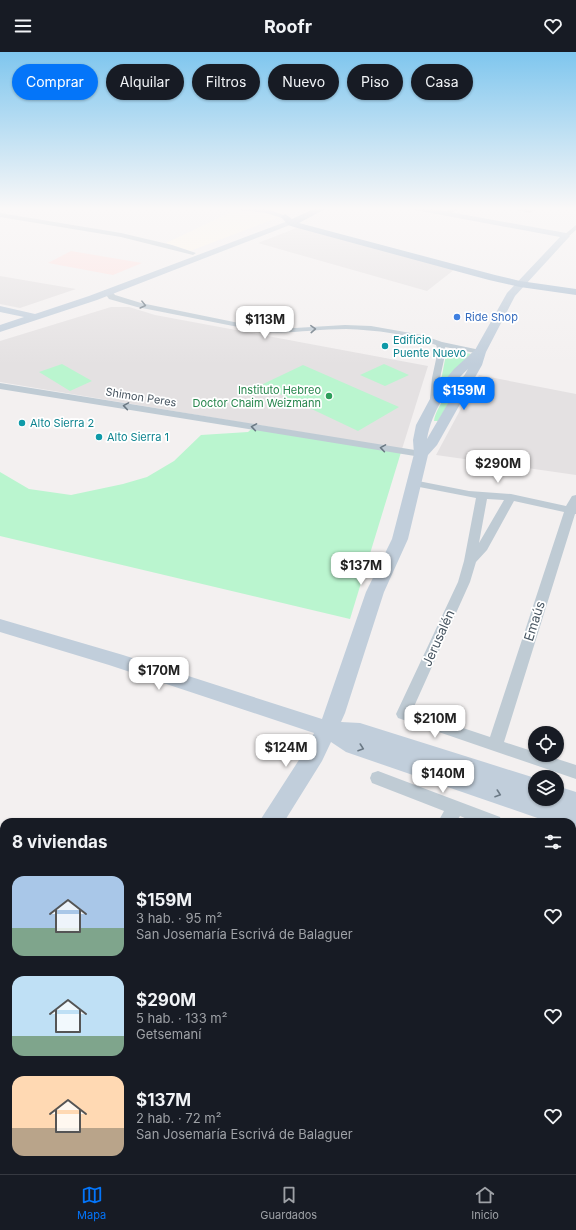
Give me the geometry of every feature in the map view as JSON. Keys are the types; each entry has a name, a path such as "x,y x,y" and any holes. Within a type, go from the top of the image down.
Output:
{"main road":[{"path":"431,260 523,282 576,292"},
{"path":"534,271 538,277 552,283"},
{"path":"523,282 552,283 576,287"}],"street":[{"path":"0,330 37,317 175,260"},
{"path":"0,322 109,288 182,260"},
{"path":"421,454 430,445 476,365 480,352 511,294 544,260"},
{"path":"109,288 112,297 140,305 259,330 278,331 346,327 371,328 422,337 440,344 480,352"},
{"path":"0,308 37,317"},
{"path":"435,398 436,378 442,350 440,344"},
{"path":"275,818 305,771 328,729 342,693 375,592 400,539 421,454 419,442 427,416 435,398 466,363 480,352"},
{"name":"Shimon Peres","path":"0,386 421,454"},
{"path":"427,416 433,424 443,423"},
{"path":"413,483 482,495 511,497 574,506"},
{"name":"Jerusalén","path":"482,495 470,561 464,582 404,714 495,746"},
{"name":"Jerusalén","path":"470,561 480,550 511,497"},
{"name":"Emaús","path":"495,746 574,506"},
{"path":"0,625 116,660 328,729 360,732 528,786"},
{"path":"328,729 354,746 567,818"},
{"path":"495,746 576,772"},
{"path":"378,778 483,818"},
{"path":"564,798 576,802"},
{"path":"449,818 456,808"}],"shaded area":[{"path":"53,260 126,260 142,263 113,275 48,263"},
{"path":"319,260 423,260 455,269 427,291"},
{"path":"0,276 76,289 20,308 0,304"},
{"name":"Instituto Hebreo Doctor Chaim Weizmann","path":"111,307 129,307 155,315 428,366 402,449 0,382 0,341"},
{"path":"479,375 576,394 576,475 436,455"}],"green space":[{"path":"447,349 471,354 440,386"},
{"path":"62,364 92,381 70,391 39,372"},
{"path":"384,364 409,375 385,386 360,375"},
{"name":"Instituto Hebreo Doctor Chaim Weizmann","path":"303,365 399,407 358,431 261,385"},
{"path":"465,375 438,421 434,421 435,415 446,396 455,384"},
{"path":"256,425 402,449 350,619 0,536 0,472 29,489 71,495 123,484 147,477 174,461 201,435 248,432"}],"place":[{"name":"Ride Shop","path":"457,317"},
{"name":"Edificio Puente Nuevo","path":"385,346"},
{"name":"Instituto Hebreo Doctor Chaim Weizmann","path":"329,396"},
{"name":"Alto Sierra 2","path":"22,423"},
{"name":"Alto Sierra 1","path":"99,437"}]}
